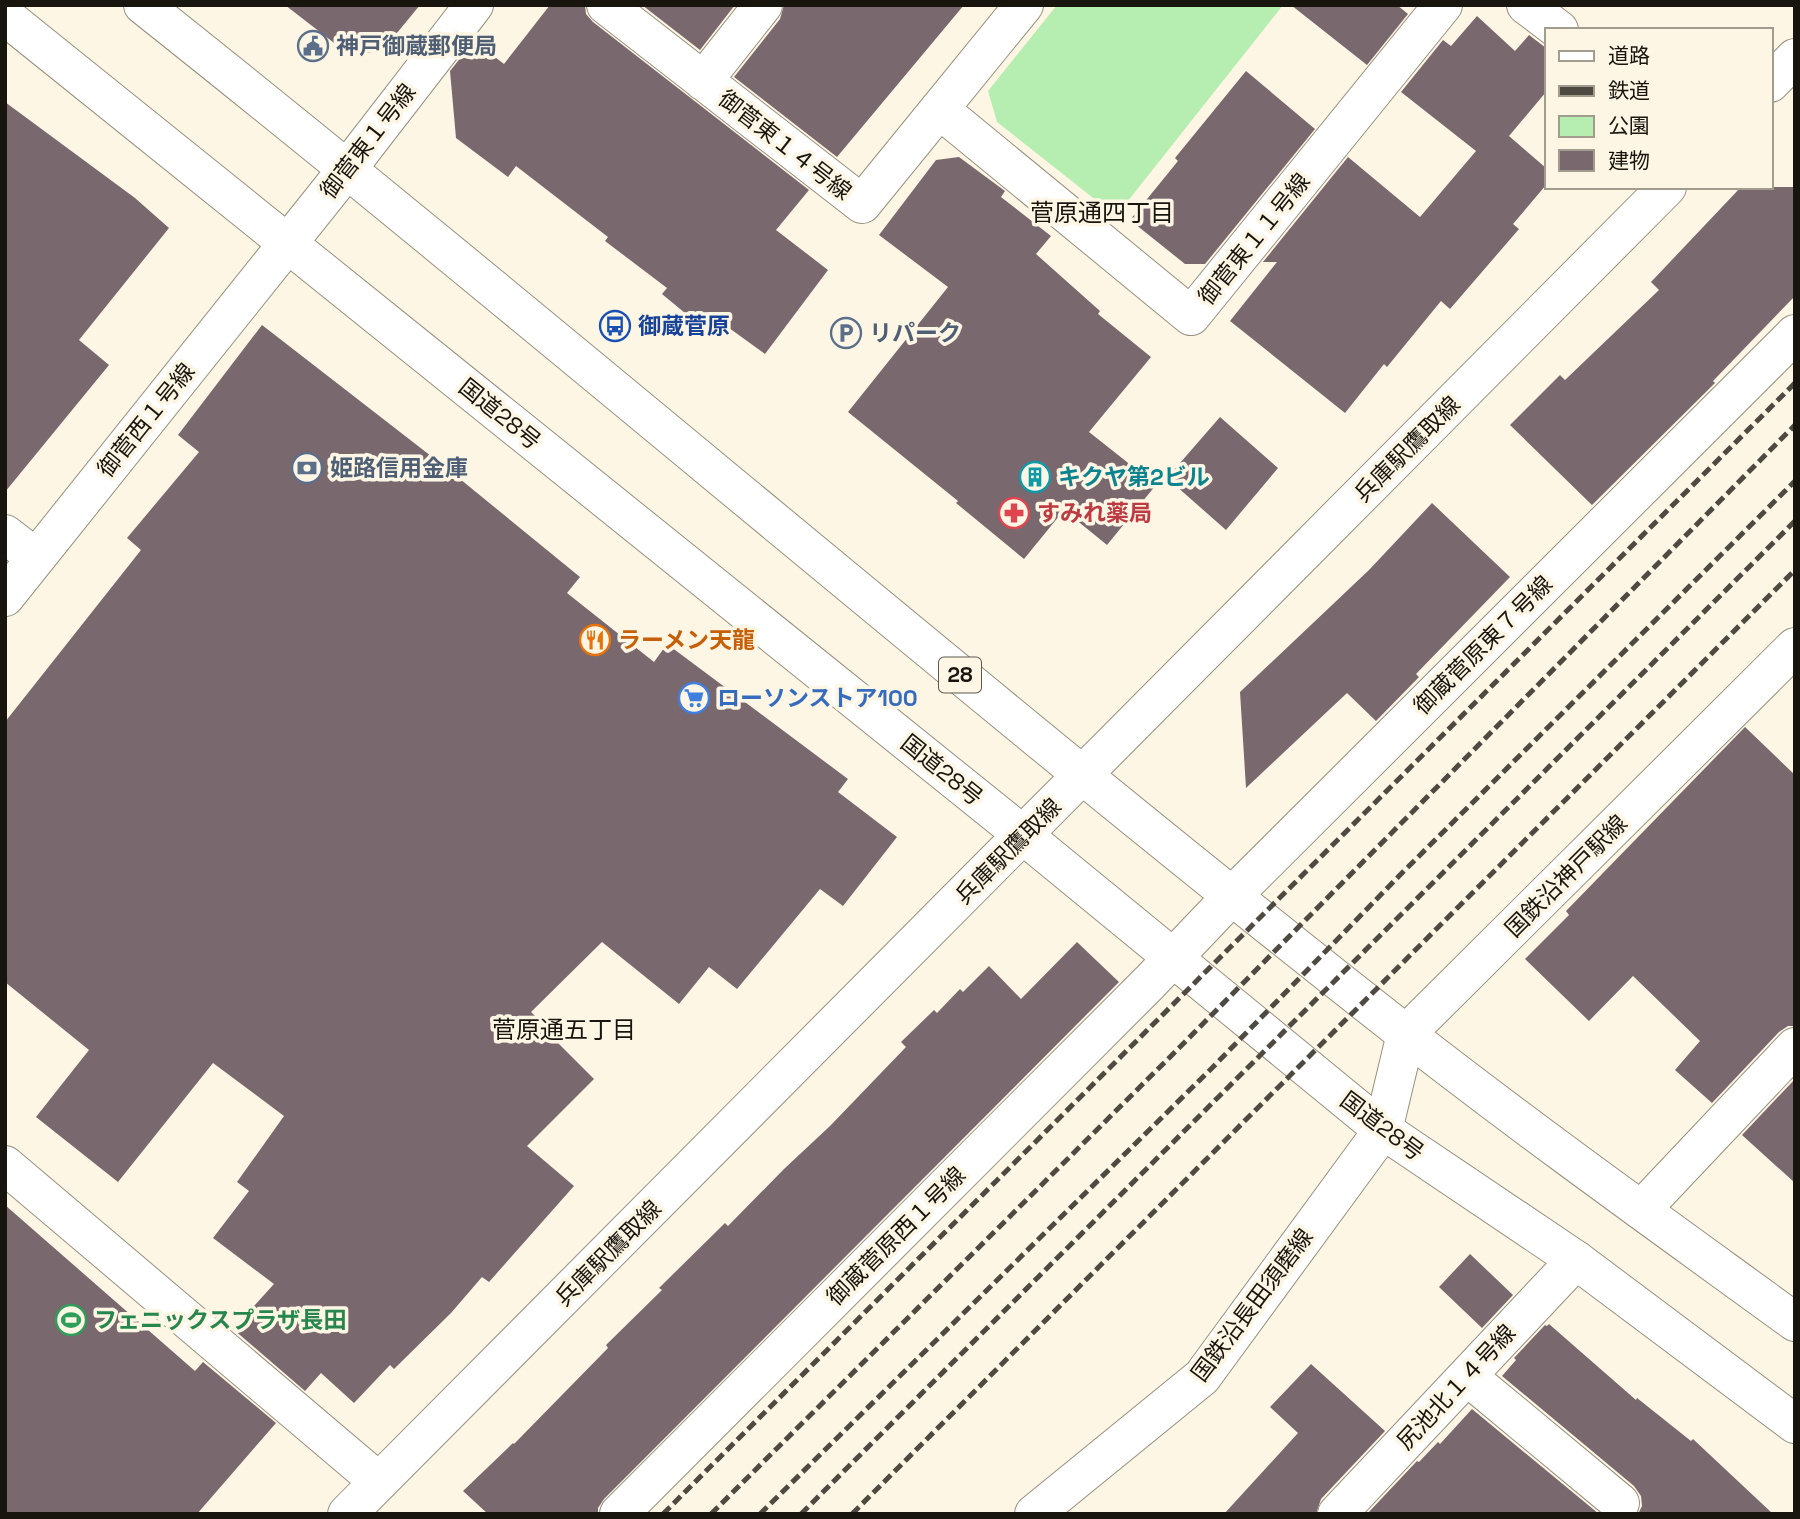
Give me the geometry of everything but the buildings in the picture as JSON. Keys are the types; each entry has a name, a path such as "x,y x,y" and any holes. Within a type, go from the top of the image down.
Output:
{"main road":[{"name":"28","path":"143,5 348,168 1082,776 1232,896 1406,1034 1795,1322"},
{"name":"御菅東１号線","path":"287,243 474,5"},
{"name":"御菅東１４号線","path":"606,5 862,204 1024,5"},
{"path":"704,81 763,5"},
{"name":"御菅東１１号線","path":"939,109 1191,316 1443,5"},
{"path":"1526,5 1556,28"},
{"name":"国道28号","path":"5,16 1023,835 1383,1130 1576,1260 1795,1424"},
{"path":"1772,81 1795,58"},
{"name":"兵庫駅鷹取線","path":"360,1504 1665,189"},
{"name":"御菅西１号線","path":"5,597 287,243"},
{"name":"御蔵菅原東７号線","path":"1173,958 1795,334"},
{"path":"5,534 36,558"},
{"name":"国鉄沿神戸駅線","path":"1406,1034 1795,647"},
{"name":"御蔵菅原西１号線","path":"619,1514 1173,958"},
{"path":"1383,1130 1406,1034"},
{"path":"1641,1210 1795,1047"},
{"name":"国鉄沿長田須磨線","path":"1034,1514 1202,1377 1383,1130"},
{"path":"5,1165 360,1504"},
{"name":"尻池北１４号線","path":"1337,1514 1576,1260"},
{"path":"1467,1376 1620,1503"}],"green space":[{"path":"1057,5 1283,5 1116,216 997,122 988,91"}],"railway":[{"path":"663,1514 1795,383"},
{"path":"711,1514 1174,1053 1795,425"},
{"path":"760,1514 1210,1070 1400,875 1795,481"},
{"path":"801,1514 1795,521"},
{"path":"852,1514 1795,570"}],"place":[{"name":"神戸御蔵郵便局","path":"313,46"},
{"name":"御蔵菅原","path":"615,326"},
{"name":"リパーク","path":"846,333"},
{"name":"姫路信用金庫","path":"307,468"},
{"name":"キクヤ第2ビル","path":"1035,477"},
{"name":"すみれ薬局","path":"1014,513"},
{"name":"ラーメン天龍","path":"595,640"},
{"name":"ローソンストア100","path":"694,698"},
{"name":"フェニックスプラザ長田","path":"71,1320"}],"district":[{"name":"菅原通四丁目","path":"1102,213"},
{"name":"菅原通五丁目","path":"564,1030"}]}
